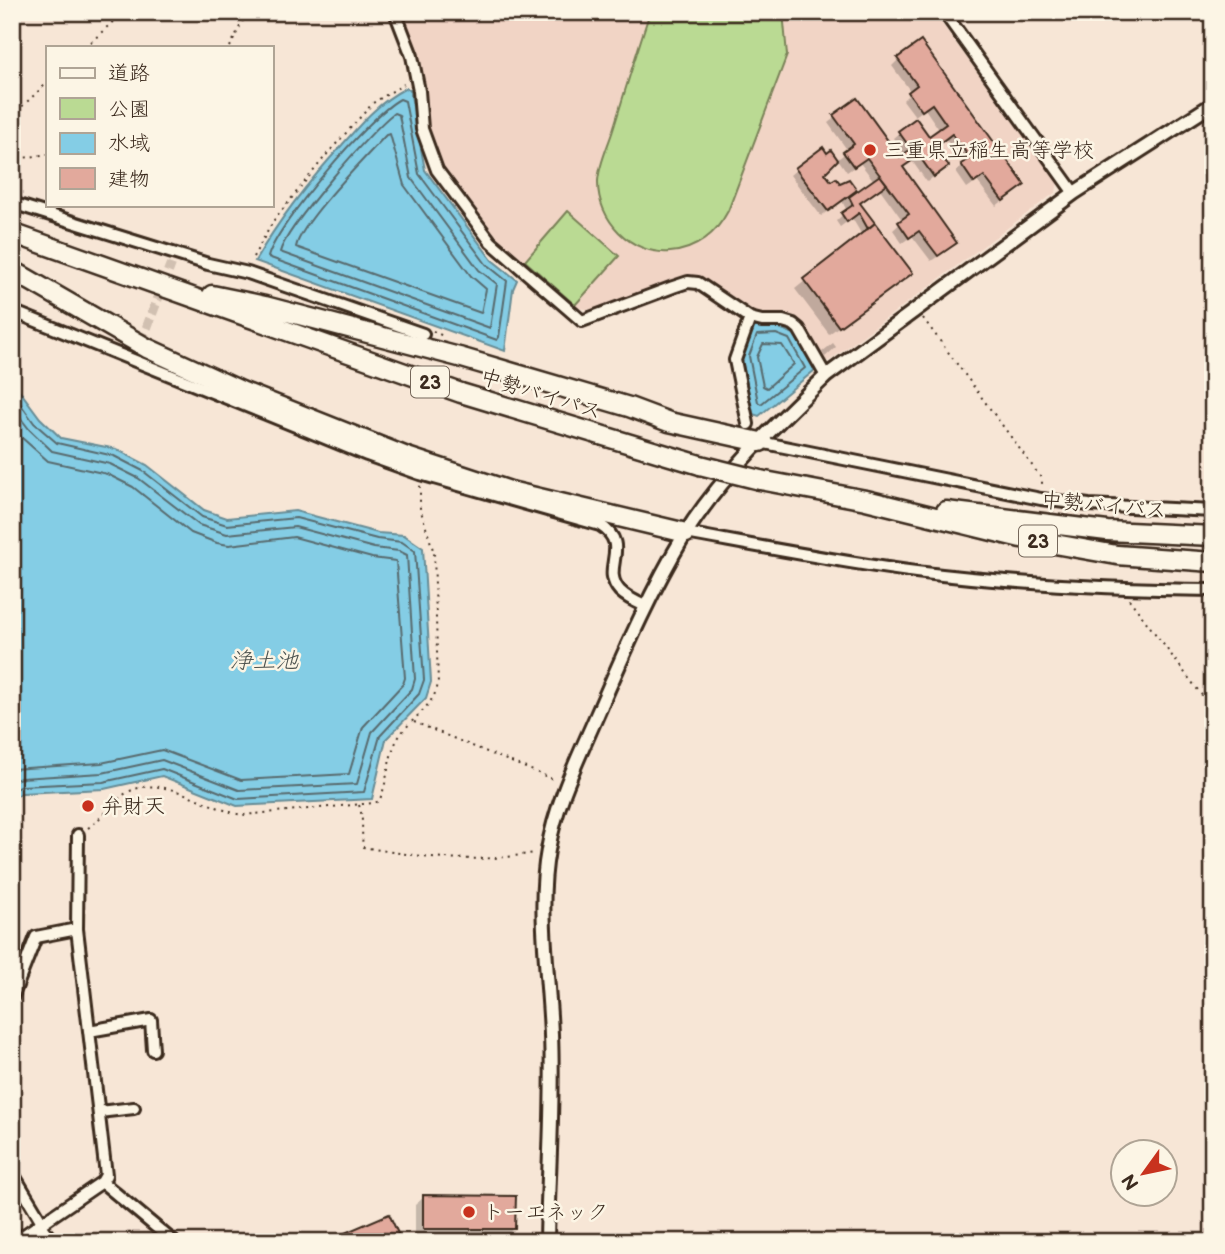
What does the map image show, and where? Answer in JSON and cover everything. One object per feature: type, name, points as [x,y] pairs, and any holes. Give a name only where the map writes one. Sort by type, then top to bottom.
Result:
[{"type":"highway","name":"中勢バイパス","points":[[12,233],[461,393],[700,465],[760,480],[866,500],[1021,538],[1117,555],[1213,562]]},
{"type":"highway","points":[[12,270],[147,348],[241,391],[368,442],[510,491],[686,533]]},
{"type":"highway","points":[[164,286],[265,306],[459,357],[629,407],[669,422],[760,442]]},
{"type":"highway","name":"中勢バイパス","points":[[866,500],[1107,531],[1213,536]]},
{"type":"street","points":[[394,12],[412,55],[417,76],[422,129],[437,170],[491,242],[582,321],[688,282],[698,283],[750,318],[793,324],[799,329],[826,376]]},
{"type":"street","points":[[944,12],[1073,193]]},
{"type":"street","points":[[547,1242],[552,1036],[545,906],[547,851],[567,785],[645,606],[686,533],[717,490],[826,376],[1073,193],[1213,104]]},
{"type":"street","points":[[12,204],[173,259],[248,273],[423,334]]},
{"type":"street","points":[[12,311],[420,474],[600,525],[612,533],[615,542],[617,551],[611,569],[617,587],[622,594],[645,606]]},
{"type":"street","points":[[748,424],[734,360],[750,318]]},
{"type":"street","points":[[760,442],[1041,499],[1100,506],[1213,511]]},
{"type":"street","points":[[686,533],[816,557],[918,572],[1120,588],[1213,590]]},
{"type":"street","points":[[14,1242],[102,1182],[106,1175],[78,929],[78,835]]},
{"type":"street","points":[[12,998],[36,937],[78,929]]},
{"type":"street","points":[[89,1031],[156,1020],[153,1050]]},
{"type":"street","points":[[99,1112],[134,1108]]},
{"type":"street","points":[[12,1172],[53,1242]]},
{"type":"street","points":[[102,1182],[174,1242]]},
{"type":"path","points":[[87,46],[123,12]]},
{"type":"path","points":[[230,46],[247,12]]},
{"type":"path","points":[[253,257],[274,220],[373,103],[417,76]]},
{"type":"path","points":[[12,116],[46,84]]},
{"type":"path","points":[[12,160],[46,154]]},
{"type":"path","points":[[916,309],[1042,479],[1041,499]]},
{"type":"path","points":[[78,835],[99,821],[110,804],[130,791],[158,785],[229,813],[243,815],[379,801],[397,739],[437,694],[439,684],[434,553],[420,508],[420,474]]},
{"type":"path","points":[[1120,588],[1213,710]]},
{"type":"path","points":[[413,722],[567,785]]},
{"type":"path","points":[[359,804],[363,816],[363,847],[406,855],[477,861],[547,851]]},
{"type":"shaded area","points":[[400,12],[933,12],[1058,182],[1056,192],[829,361],[824,360],[805,326],[795,318],[756,315],[708,281],[698,277],[677,279],[593,310],[577,308],[499,239],[440,163],[428,128],[427,95],[418,57]]},
{"type":"green space","points":[[650,12],[783,12],[787,55],[728,211],[718,227],[697,244],[670,252],[642,248],[630,241],[610,221],[599,195],[598,181],[602,162]]},
{"type":"green space","points":[[568,211],[619,256],[575,305],[525,261]]},
{"type":"water","points":[[406,88],[410,90],[425,170],[492,260],[517,280],[513,289],[505,351],[255,261],[307,186],[357,128],[371,113]]},
{"type":"water","points":[[753,327],[777,327],[794,334],[815,370],[759,416],[753,414],[741,355]]},
{"type":"water","name":"浄土池","points":[[12,375],[17,387],[40,418],[61,438],[116,449],[147,465],[204,510],[227,518],[295,511],[378,533],[404,535],[423,548],[431,682],[426,698],[386,739],[372,799],[237,806],[162,776],[104,789],[22,793],[12,799]]},
{"type":"building","name":"三重県立稲生高等学校","points":[[921,41],[1025,185],[1003,201],[984,176],[974,183],[961,164],[970,158],[952,134],[935,147],[949,166],[934,177],[919,156],[903,167],[957,243],[938,256],[919,231],[909,238],[898,222],[909,214],[867,158],[854,167],[843,152],[854,144],[833,115],[857,98],[900,157],[911,149],[898,131],[916,118],[929,136],[946,124],[932,104],[922,111],[908,92],[917,85],[897,58]]},
{"type":"building","points":[[823,147],[827,153],[831,150],[838,160],[825,173],[831,181],[836,178],[840,183],[849,179],[857,190],[828,211],[795,168]]},
{"type":"building","points":[[880,175],[887,184],[860,203],[875,223],[868,229],[859,213],[847,222],[841,213],[853,205],[849,197]]},
{"type":"building","points":[[875,223],[913,273],[839,327],[803,279]]},
{"type":"building","name":"トーエネック","points":[[423,1195],[516,1196],[515,1229],[423,1229]]},
{"type":"building","points":[[389,1214],[401,1240],[343,1242],[340,1235]]},
{"type":"tunnel","points":[[136,356],[171,264]]},
{"type":"place","name":"三重県立稲生高等学校","points":[[870,150]]},
{"type":"place","name":"弁財天","points":[[88,806]]},
{"type":"place","name":"トーエネック","points":[[469,1212]]}]
